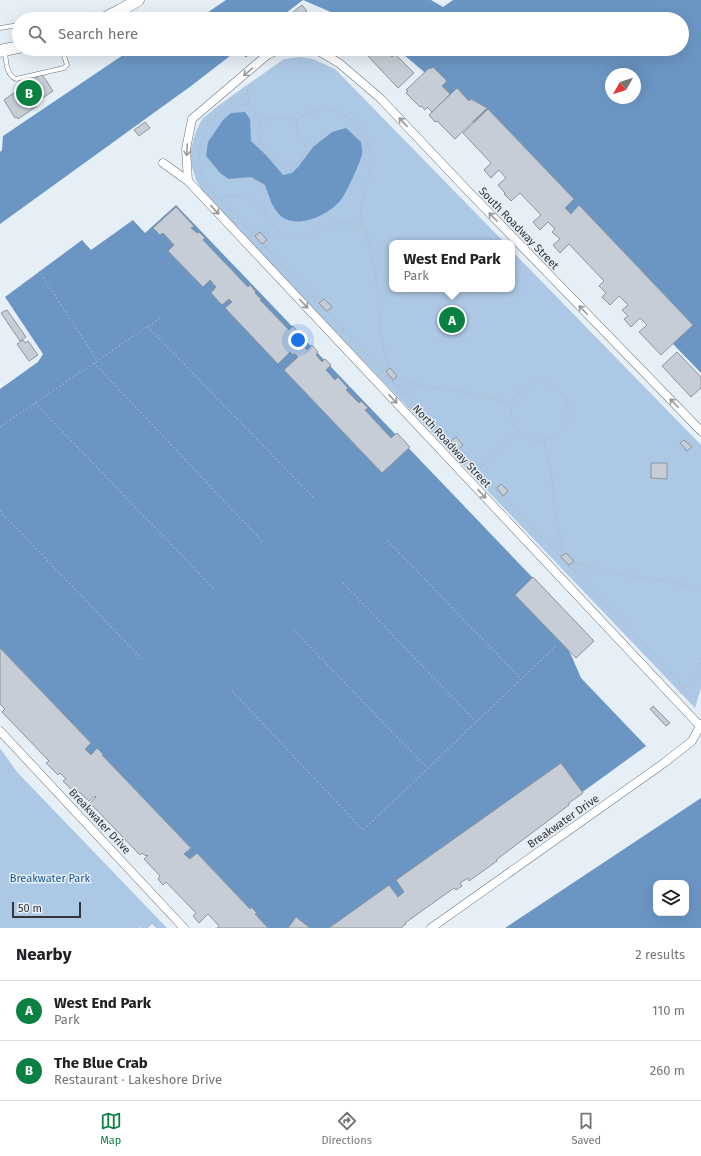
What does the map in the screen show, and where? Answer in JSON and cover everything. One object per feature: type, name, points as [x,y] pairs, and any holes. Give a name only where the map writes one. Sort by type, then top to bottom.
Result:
[{"type":"street","points":[[117,12],[138,0]]},
{"type":"street","points":[[188,181],[186,149],[192,119],[266,56]]},
{"type":"street","name":"South Roadway Street","points":[[327,56],[339,63],[380,98],[701,431]]},
{"type":"street","name":"North Roadway Street","points":[[163,163],[188,181],[701,726]]},
{"type":"street","name":"Breakwater Drive","points":[[431,928],[664,763],[692,741],[701,726]]},
{"type":"street","name":"Breakwater Drive","points":[[0,730],[184,928]]},
{"type":"lane","points":[[0,28],[12,26]]},
{"type":"lane","points":[[3,50],[10,74],[16,79],[64,68],[67,65],[64,56]]},
{"type":"path","points":[[239,80],[248,92],[248,106]]},
{"type":"path","points":[[226,90],[234,102],[248,106],[262,122]]},
{"type":"path","points":[[248,92],[214,118],[204,132],[200,147],[199,163],[202,174],[209,188],[685,688]]},
{"type":"path","points":[[297,120],[296,128],[304,140],[306,149],[304,156],[301,161],[296,164],[286,165],[277,162],[266,151],[259,134],[262,122],[273,118],[293,118],[297,120],[319,110],[337,111],[349,118],[363,130],[369,145],[371,160],[370,172],[361,205],[364,226],[377,284],[381,334],[388,367],[383,372]]},
{"type":"path","points":[[217,198],[235,195],[254,201],[265,211],[270,223],[275,229],[290,237],[309,235],[321,228],[338,223],[364,226]]},
{"type":"path","points":[[39,271],[97,360]]},
{"type":"path","points":[[0,426],[160,318]]},
{"type":"path","points":[[148,327],[313,497]]},
{"type":"path","points":[[94,363],[264,543]]},
{"type":"path","points":[[393,382],[397,379],[489,397],[511,405]]},
{"type":"path","points":[[536,382],[548,383],[560,391],[567,406],[567,420],[560,430],[553,436],[544,441],[538,442],[521,434],[518,430],[513,423],[511,416],[511,405],[520,392],[529,385],[536,382]]},
{"type":"path","points":[[35,403],[215,590]]},
{"type":"path","points":[[476,470],[518,430]]},
{"type":"path","points":[[544,441],[549,460],[563,552],[559,557]]},
{"type":"path","points":[[0,511],[142,659]]},
{"type":"path","points":[[388,541],[521,679]]},
{"type":"path","points":[[569,567],[574,564],[578,564],[616,574],[670,581],[701,590]]},
{"type":"path","points":[[343,583],[476,722]]},
{"type":"path","points":[[294,630],[427,768]]},
{"type":"path","points":[[232,691],[363,830],[557,645]]},
{"type":"path","points":[[674,699],[696,676],[701,663]]},
{"type":"green space","points":[[300,57],[313,59],[335,69],[502,240],[389,240],[389,292],[515,292],[515,254],[701,445],[701,688],[695,708],[205,195],[196,180],[190,152],[196,131],[202,119],[219,105],[284,59]]},
{"type":"green space","name":"Breakwater Park","points":[[0,748],[17,772],[167,928],[156,928],[152,924],[148,928],[0,928]]},
{"type":"shaded area","points":[[226,0],[303,0],[287,12],[208,12]]},
{"type":"shaded area","points":[[303,0],[431,0],[443,7],[453,0],[701,0],[701,373],[675,346],[458,106],[423,71],[405,56],[689,56],[689,12],[331,12]]},
{"type":"shaded area","points":[[122,56],[230,56],[191,86],[0,224],[0,152],[2,150],[3,136]]},
{"type":"shaded area","points":[[245,112],[250,119],[251,141],[266,155],[283,175],[292,173],[313,147],[332,132],[346,128],[361,142],[361,158],[349,186],[340,201],[328,211],[313,219],[297,222],[282,217],[279,214],[271,202],[265,185],[251,177],[229,179],[221,174],[206,156],[208,142],[223,120],[231,113]]},
{"type":"shaded area","points":[[176,205],[532,577],[581,678],[646,746],[395,928],[233,928],[0,685],[0,389],[38,362],[43,354],[5,297],[82,240],[91,250],[133,220],[145,233]]},
{"type":"shaded area","points":[[701,798],[701,928],[505,928]]},
{"type":"building","points":[[302,5],[307,11],[306,12],[293,12]]},
{"type":"building","points":[[368,56],[397,56],[414,73],[398,88]]},
{"type":"building","points":[[433,67],[446,80],[442,86],[450,94],[432,112],[427,107],[425,110],[421,106],[420,107],[406,93],[408,91],[406,90],[429,68],[430,69]]},
{"type":"building","points":[[42,74],[53,91],[35,103],[37,106],[18,119],[17,117],[15,118],[4,100],[15,92],[16,94],[23,89],[21,88]]},
{"type":"building","points":[[457,88],[469,101],[471,99],[487,108],[455,139],[429,115]]},
{"type":"building","points":[[488,109],[574,199],[565,208],[571,214],[579,205],[693,325],[661,355],[639,332],[647,325],[640,318],[631,327],[624,319],[628,316],[622,310],[628,305],[619,296],[610,305],[602,297],[606,293],[599,286],[604,281],[569,244],[560,253],[553,245],[560,239],[552,232],[555,229],[548,222],[540,230],[533,222],[541,215],[520,193],[511,201],[504,194],[505,193],[498,185],[506,178],[499,170],[491,178],[484,170],[491,163],[463,133]]},
{"type":"building","points":[[145,122],[150,128],[139,136],[134,130]]},
{"type":"building","points":[[176,207],[194,226],[191,228],[197,233],[199,232],[205,238],[203,240],[248,287],[250,285],[261,299],[260,300],[289,330],[293,326],[299,333],[295,337],[307,350],[312,345],[318,352],[316,355],[322,362],[325,359],[331,365],[326,370],[335,380],[338,377],[348,388],[346,390],[359,403],[361,401],[368,408],[365,410],[391,438],[397,433],[410,447],[382,473],[284,370],[298,357],[290,352],[278,364],[225,308],[232,302],[229,299],[222,305],[211,293],[216,287],[210,280],[203,287],[168,251],[174,245],[163,233],[160,235],[153,228]]},
{"type":"building","points":[[260,232],[267,240],[262,244],[255,236]]},
{"type":"building","points":[[324,299],[332,307],[327,311],[319,303]]},
{"type":"building","points":[[7,310],[26,337],[20,341],[1,313]]},
{"type":"building","points":[[23,340],[25,343],[28,341],[38,355],[29,361],[17,344]]},
{"type":"building","points":[[677,352],[701,377],[701,388],[691,397],[662,366]]},
{"type":"building","points":[[390,368],[397,376],[393,380],[386,371]]},
{"type":"building","points":[[456,437],[463,445],[459,449],[451,441]]},
{"type":"building","points":[[684,440],[692,447],[687,451],[680,443]]},
{"type":"building","points":[[651,463],[667,463],[667,479],[651,478]]},
{"type":"building","points":[[501,484],[508,491],[503,496],[497,488]]},
{"type":"building","points":[[566,553],[574,561],[569,565],[561,557]]},
{"type":"building","points":[[533,577],[594,641],[576,658],[515,595]]},
{"type":"building","points":[[0,648],[91,743],[85,749],[91,755],[97,748],[191,848],[184,854],[190,859],[197,853],[250,909],[251,907],[257,913],[255,914],[268,928],[217,928],[219,926],[208,914],[199,923],[193,916],[196,913],[166,882],[163,885],[158,879],[160,876],[144,859],[148,856],[142,853],[140,855],[90,803],[96,797],[95,796],[89,801],[78,791],[75,793],[63,781],[66,779],[60,773],[58,775],[46,763],[49,761],[2,712],[5,709],[0,704]]},
{"type":"building","points":[[653,706],[670,723],[666,726],[650,709]]},
{"type":"building","points":[[561,763],[583,793],[496,860],[497,861],[469,881],[468,878],[460,883],[462,886],[456,890],[454,888],[405,923],[406,924],[401,928],[329,928],[389,885],[398,897],[404,892],[396,880]]},
{"type":"building","points":[[296,917],[310,928],[288,928]]},
{"type":"place","name":"The Blue Crab","points":[[29,93]]},
{"type":"place","name":"West End Park","points":[[452,320]]}]
